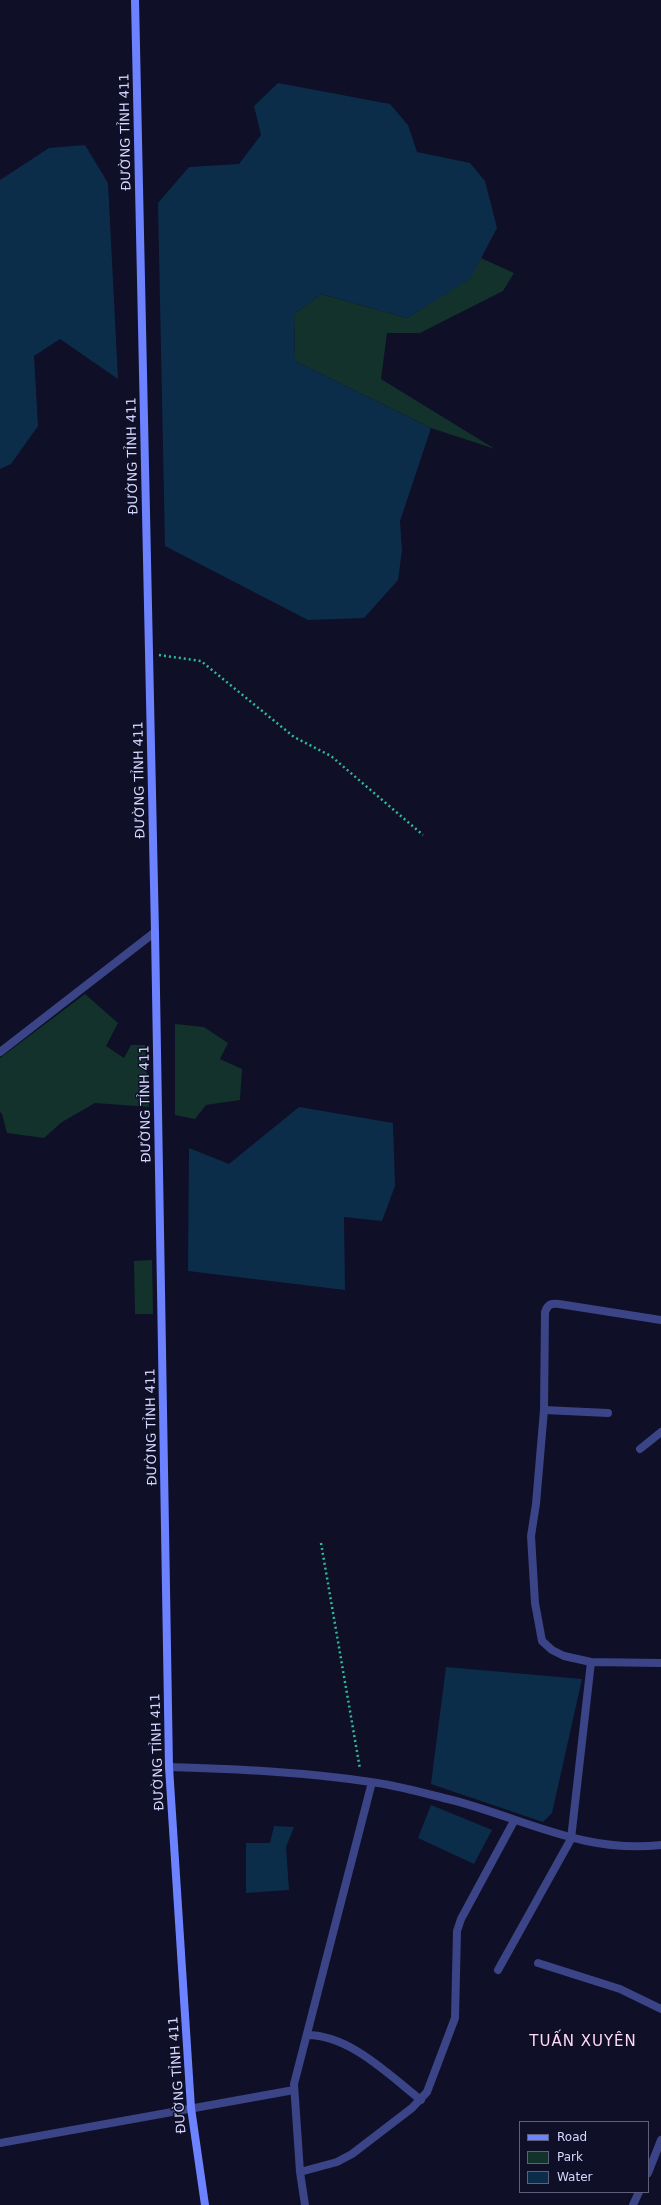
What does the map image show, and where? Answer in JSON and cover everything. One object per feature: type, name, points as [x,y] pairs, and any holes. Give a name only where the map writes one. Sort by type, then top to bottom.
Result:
[{"type":"main road","name":"ĐƯỜNG TỈNH 411","points":[[135,0],[155,932],[169,1767],[191,2108],[205,2205]]},
{"type":"street","points":[[0,1052],[155,932]]},
{"type":"street","points":[[661,1320],[559,1304],[551,1304],[547,1306],[545,1312],[544,1410],[536,1504],[531,1536],[535,1603],[542,1641],[552,1650],[564,1656],[591,1662],[661,1663]]},
{"type":"street","points":[[544,1410],[608,1413]]},
{"type":"street","points":[[640,1449],[661,1432]]},
{"type":"street","points":[[498,1970],[571,1839],[591,1662]]},
{"type":"street","points":[[169,1767],[247,1769],[372,1782],[449,1799],[571,1839],[639,1848],[661,1845]]},
{"type":"street","points":[[304,2205],[294,2090],[372,1782]]},
{"type":"street","points":[[300,2172],[337,2162],[352,2154],[421,2100],[427,2092],[455,2018],[457,1931],[461,1919],[514,1821]]},
{"type":"street","points":[[538,1963],[625,1990],[661,2009]]},
{"type":"street","points":[[307,2035],[314,2035],[352,2048],[421,2100]]},
{"type":"street","points":[[0,2143],[294,2090]]},
{"type":"street","points":[[649,2168],[661,2140]]},
{"type":"street","points":[[633,2205],[639,2193]]},
{"type":"path","points":[[149,654],[201,661],[294,737],[331,756],[423,835]]},
{"type":"path","points":[[321,1543],[362,1781]]},
{"type":"green space","points":[[481,258],[514,273],[503,291],[420,333],[387,333],[381,379],[495,449],[431,428],[295,361],[294,314],[321,294],[407,318],[469,279]]},
{"type":"green space","points":[[85,994],[118,1023],[106,1046],[124,1058],[131,1045],[145,1045],[149,1107],[95,1103],[62,1122],[44,1138],[7,1133],[2,1114],[0,1112],[0,1058]]},
{"type":"green space","points":[[175,1024],[204,1027],[228,1043],[220,1059],[242,1069],[240,1100],[206,1105],[195,1119],[175,1115]]},
{"type":"green space","points":[[152,1260],[153,1314],[135,1314],[134,1261]]},
{"type":"water","points":[[278,83],[390,104],[408,125],[417,152],[470,163],[485,181],[497,228],[470,279],[407,318],[321,294],[294,314],[295,361],[431,428],[400,521],[402,550],[398,580],[364,618],[308,620],[165,546],[158,203],[189,167],[239,164],[261,135],[254,106]]},
{"type":"water","points":[[85,145],[108,183],[118,379],[60,339],[34,356],[38,426],[11,464],[0,469],[0,180],[49,148]]},
{"type":"water","points":[[299,1107],[393,1123],[395,1186],[382,1221],[344,1217],[345,1290],[188,1271],[189,1148],[229,1164]]},
{"type":"water","points":[[446,1667],[582,1679],[552,1813],[543,1822],[431,1784]]},
{"type":"water","points":[[431,1805],[492,1830],[474,1864],[418,1838]]},
{"type":"water","points":[[274,1826],[294,1827],[286,1847],[289,1890],[246,1893],[246,1843],[270,1843]]},
{"type":"district","name":"TUẤN XUYÊN","points":[[583,2042]]}]
